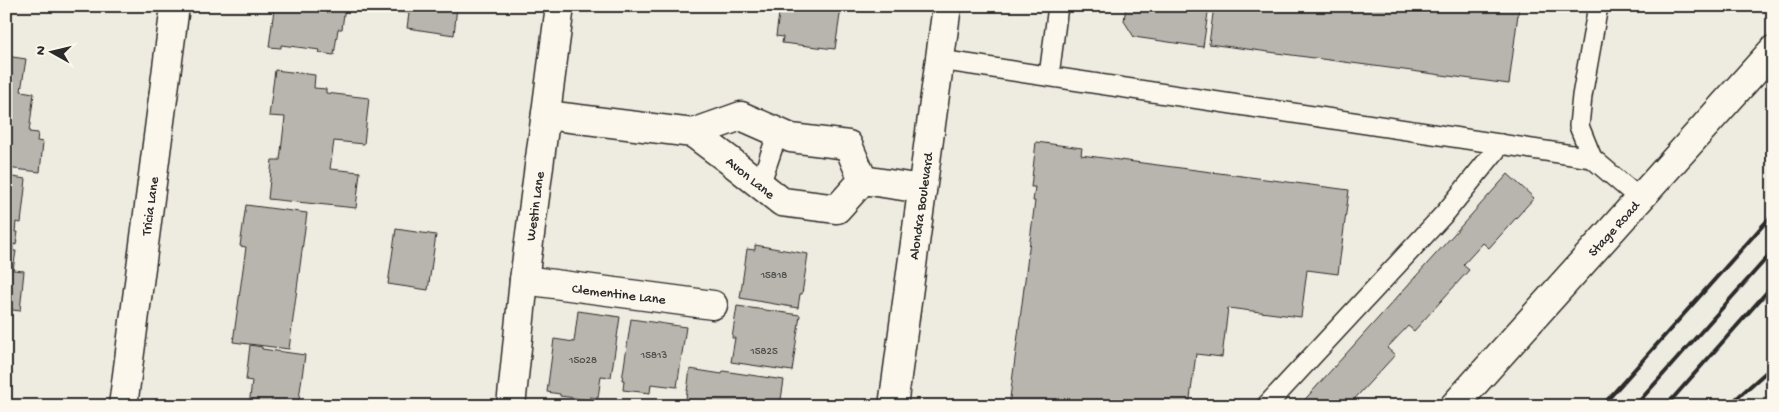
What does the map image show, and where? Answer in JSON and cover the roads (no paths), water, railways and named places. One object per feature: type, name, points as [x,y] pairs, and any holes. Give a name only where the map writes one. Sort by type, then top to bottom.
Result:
[{"type":"street","name":"Tricia Lane","points":[[123,406],[176,6]]},
{"type":"street","name":"Westin Lane","points":[[511,406],[524,280],[560,6]]},
{"type":"street","name":"Alondra Boulevard","points":[[893,406],[947,6]]},
{"type":"street","name":"Stage Road","points":[[1454,406],[1773,50]]},
{"type":"street","points":[[546,115],[693,133],[741,116],[791,138],[848,145],[863,180],[922,189]]},
{"type":"street","name":"Avon Lane","points":[[693,133],[782,202],[837,209],[863,180]]},
{"type":"street","name":"Clementine Lane","points":[[524,280],[713,305]]},
{"type":"lane","points":[[1048,76],[1058,6]]},
{"type":"lane","points":[[1598,6],[1582,96],[1579,126],[1592,158],[1640,199]]},
{"type":"lane","points":[[940,60],[1592,158]]},
{"type":"lane","points":[[760,185],[778,132]]},
{"type":"lane","points":[[1266,406],[1446,212],[1501,144]]},
{"type":"railway","points":[[1602,406],[1773,214]]},
{"type":"railway","points":[[1635,406],[1773,251]]},
{"type":"railway","points":[[1666,406],[1773,285]]},
{"type":"railway","points":[[1728,406],[1773,366]]}]
